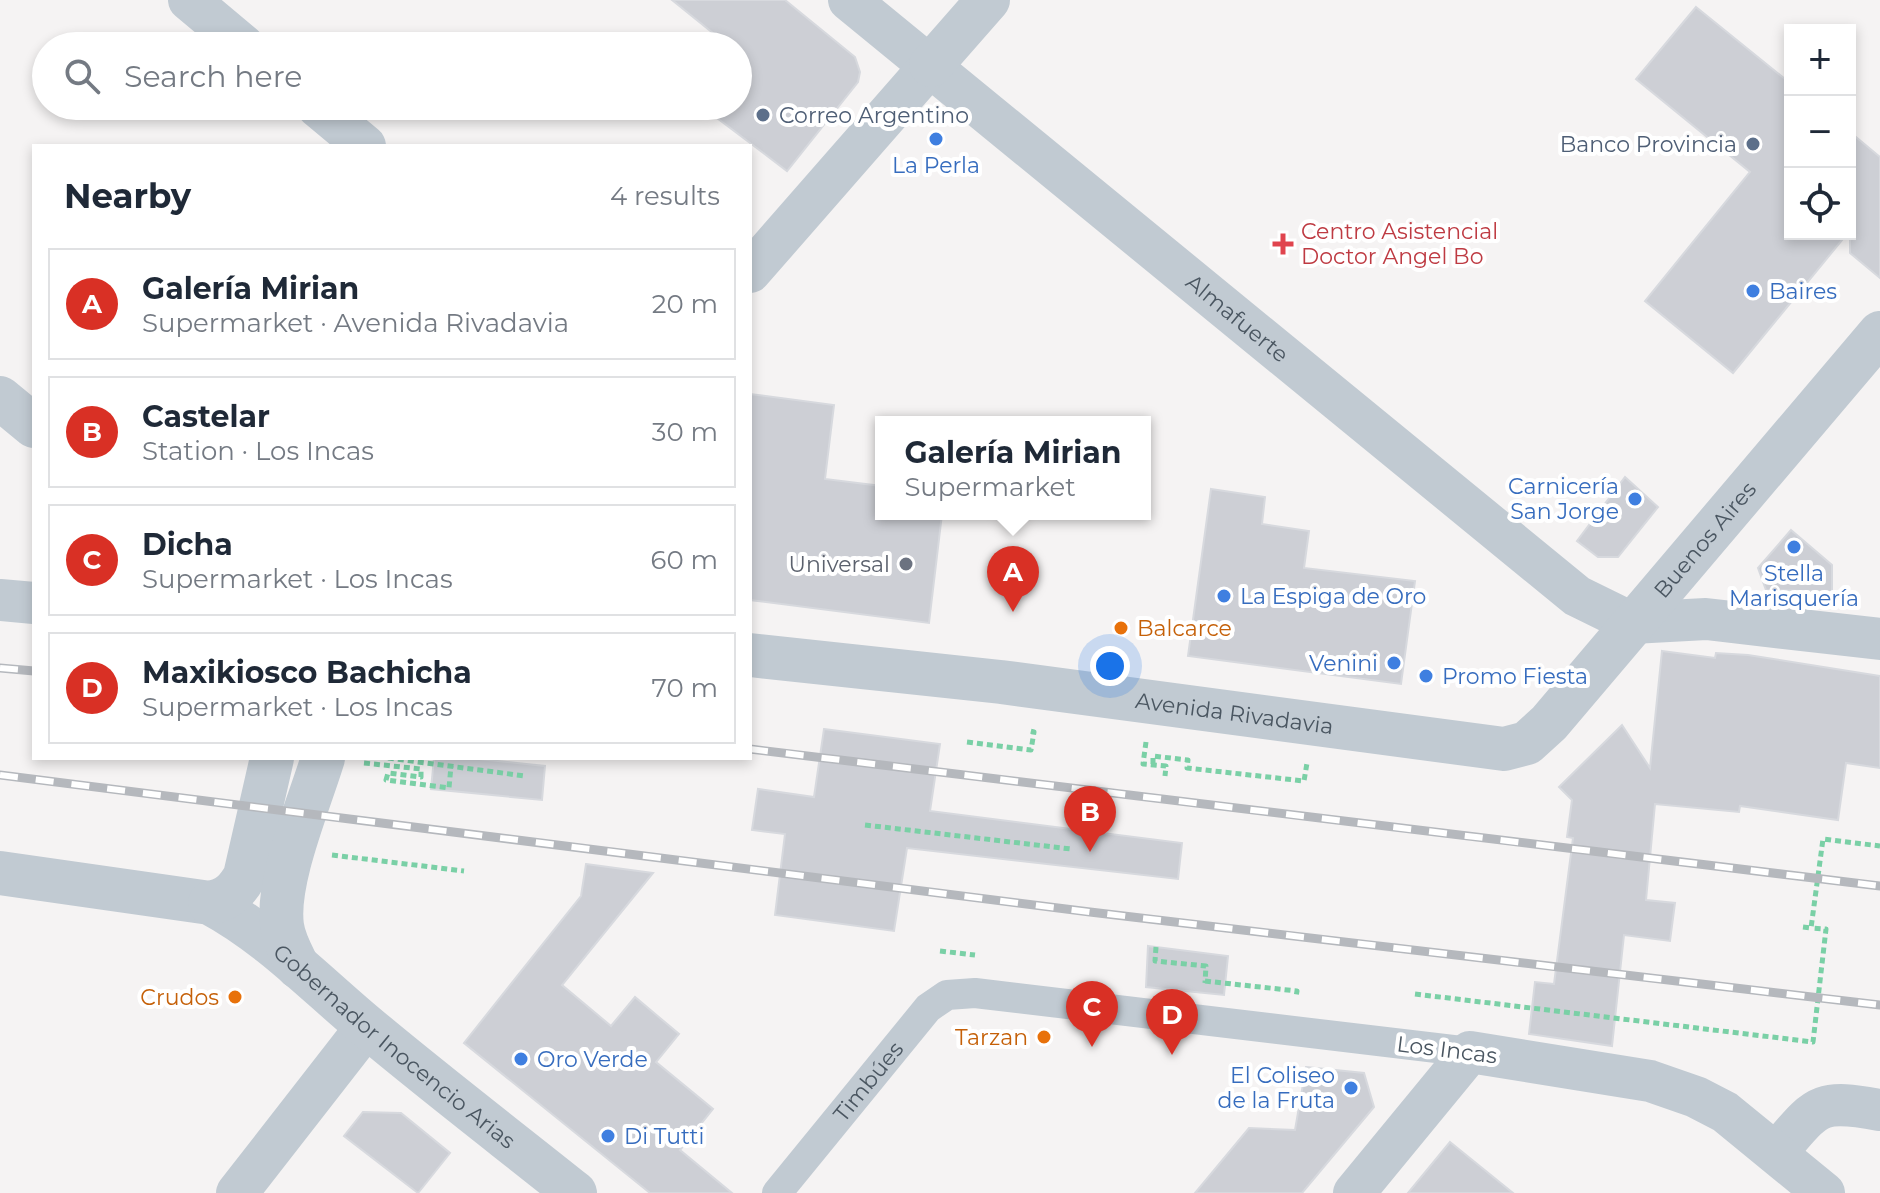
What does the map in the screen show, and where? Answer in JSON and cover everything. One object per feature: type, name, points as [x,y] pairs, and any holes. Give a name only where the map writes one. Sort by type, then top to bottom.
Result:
[{"type":"street","points":[[189,0],[227,32]]},
{"type":"street","name":"Almafuerte","points":[[849,0],[1577,596],[1632,623]]},
{"type":"street","points":[[752,270],[988,0]]},
{"type":"street","points":[[334,120],[363,144]]},
{"type":"street","name":"Buenos Aires","points":[[1527,743],[1549,723],[1880,333]]},
{"type":"street","points":[[0,398],[32,424]]},
{"type":"street","points":[[0,600],[32,603]]},
{"type":"street","points":[[1632,623],[1706,619],[1880,639]]},
{"type":"street","name":"Avenida Rivadavia","points":[[752,655],[1001,682],[1504,749],[1527,743]]},
{"type":"street","points":[[0,873],[210,903],[224,900],[237,890],[245,876],[272,760]]},
{"type":"street","points":[[298,967],[286,945],[282,923],[284,882],[343,760]]},
{"type":"street","name":"Gobernador Inocencio Arias","points":[[210,903],[257,932],[367,1026],[575,1193]]},
{"type":"street","name":"Los Incas","points":[[975,993],[1470,1052],[1650,1081],[1696,1097],[1725,1112],[1824,1193]]},
{"type":"street","name":"Timbúes","points":[[777,1193],[928,1008],[947,995],[975,993]]},
{"type":"street","points":[[237,1193],[367,1026]]},
{"type":"street","points":[[1354,1193],[1470,1052]]},
{"type":"street","points":[[1776,1153],[1805,1119],[1821,1106],[1848,1104],[1880,1110]]},
{"type":"path","points":[[967,742],[1023,748]]},
{"type":"path","points":[[1145,753],[1143,764],[1166,766],[1165,776]]},
{"type":"path","points":[[1153,764],[1153,756],[1188,760],[1187,768],[1304,781]]},
{"type":"path","points":[[343,760],[421,769],[421,777],[388,773],[386,780],[449,788],[451,766]]},
{"type":"path","points":[[404,760],[525,776]]},
{"type":"path","points":[[865,825],[1071,849]]},
{"type":"path","points":[[1415,994],[1813,1042],[1826,929],[1807,927],[1823,839],[1880,846]]},
{"type":"path","points":[[331,855],[464,871]]},
{"type":"path","points":[[1156,947],[1155,961],[1206,966],[1204,991]]},
{"type":"path","points":[[1205,981],[1297,991]]},
{"type":"building","points":[[672,0],[785,0],[855,57],[860,72],[858,82],[787,171],[720,120],[752,120],[752,32],[712,32]]},
{"type":"building","points":[[1696,7],[1784,78],[1784,240],[1842,240],[1733,373],[1645,301],[1750,172],[1636,79]]},
{"type":"building","points":[[1856,137],[1880,157],[1880,278],[1850,253],[1850,240],[1856,240]]},
{"type":"building","points":[[752,394],[834,405],[825,479],[875,485],[875,520],[941,520],[929,623],[752,600]]},
{"type":"building","points":[[1625,477],[1658,507],[1618,557],[1598,557],[1577,541]]},
{"type":"building","points":[[1211,489],[1265,497],[1262,524],[1309,531],[1304,568],[1415,581],[1401,684],[1188,656]]},
{"type":"building","name":"Stella Marisquería","points":[[1791,530],[1832,565],[1832,592],[1766,590],[1758,568]]},
{"type":"building","points":[[1662,651],[1715,658],[1716,653],[1748,655],[1880,676],[1880,768],[1846,763],[1838,820],[1740,806],[1739,812],[1655,804],[1646,900],[1675,903],[1670,941],[1624,935],[1612,1046],[1529,1034],[1535,982],[1554,984],[1573,838],[1567,837],[1572,800],[1559,787],[1622,725],[1650,768]]},
{"type":"building","points":[[824,729],[940,744],[930,811],[1182,843],[1178,879],[907,848],[894,931],[775,915],[785,834],[752,830],[758,789],[814,797]]},
{"type":"building","points":[[434,760],[488,760],[545,766],[542,800],[431,789]]},
{"type":"building","points":[[586,864],[653,873],[562,985],[611,1026],[635,997],[679,1034],[656,1062],[713,1109],[680,1150],[732,1193],[650,1193],[464,1043],[581,896]]},
{"type":"building","points":[[1148,946],[1228,956],[1224,995],[1146,987]]},
{"type":"building","points":[[1306,1067],[1364,1073],[1374,1107],[1302,1193],[1195,1193],[1249,1128],[1295,1130]]},
{"type":"building","points":[[363,1112],[401,1113],[450,1153],[418,1193],[344,1136]]},
{"type":"building","points":[[1450,1142],[1513,1193],[1408,1193]]},
{"type":"railway","points":[[0,668],[32,671]]},
{"type":"railway","points":[[752,749],[1880,886]]},
{"type":"railway","points":[[0,775],[1090,912],[1880,1005]]},
{"type":"place","name":"Correo Argentino","points":[[763,115]]},
{"type":"place","name":"La Perla","points":[[936,139]]},
{"type":"place","name":"Banco Provincia","points":[[1753,144]]},
{"type":"place","name":"Centro Asistencial Doctor Angel Bo","points":[[1283,244]]},
{"type":"place","name":"Baires","points":[[1753,291]]},
{"type":"place","name":"Carnicería San Jorge","points":[[1635,499]]},
{"type":"place","name":"Stella Marisquería","points":[[1794,547]]},
{"type":"place","name":"Universal","points":[[906,564]]},
{"type":"place","name":"La Espiga de Oro","points":[[1224,596]]},
{"type":"place","name":"Galería Mirian","points":[[1013,612]]},
{"type":"place","name":"Balcarce","points":[[1121,628]]},
{"type":"place","name":"Venini","points":[[1394,663]]},
{"type":"place","name":"Promo Fiesta","points":[[1426,676]]},
{"type":"place","name":"Castelar","points":[[1090,852]]},
{"type":"place","name":"Crudos","points":[[235,997]]},
{"type":"place","name":"Tarzan","points":[[1044,1037]]},
{"type":"place","name":"Dicha","points":[[1092,1047]]},
{"type":"place","name":"Maxikiosco Bachicha","points":[[1172,1055]]},
{"type":"place","name":"Oro Verde","points":[[521,1059]]},
{"type":"place","name":"El Coliseo de la Fruta","points":[[1351,1088]]},
{"type":"place","name":"Di Tutti","points":[[608,1136]]}]
